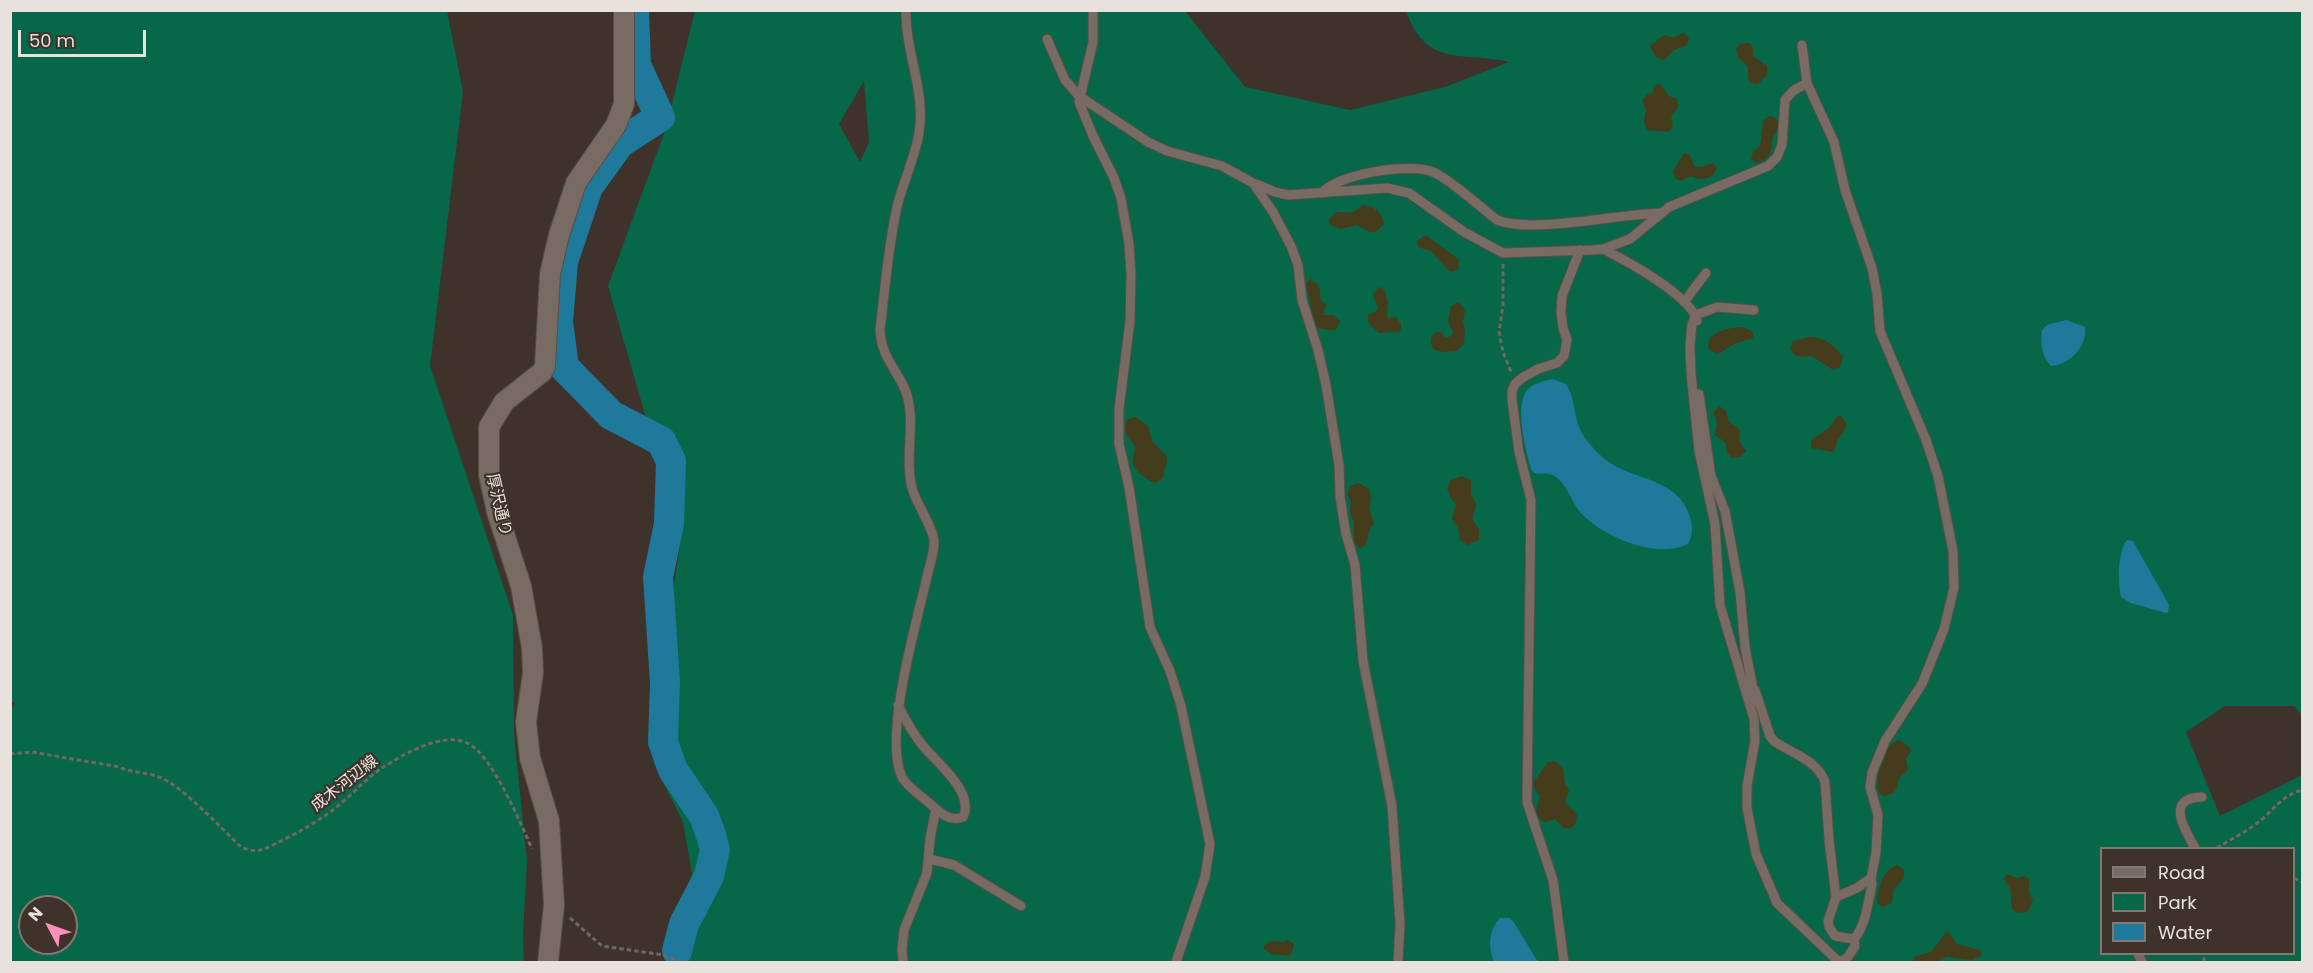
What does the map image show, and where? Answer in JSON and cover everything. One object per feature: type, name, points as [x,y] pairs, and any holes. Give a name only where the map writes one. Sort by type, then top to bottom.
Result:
[{"type":"street","name":"厚沢通り","points":[[548,963],[554,904],[549,821],[530,758],[526,722],[533,673],[532,648],[521,586],[497,512],[489,475],[489,427],[504,402],[542,372],[545,366],[550,274],[559,235],[576,183],[616,125],[624,104],[624,10]]},
{"type":"lane","points":[[898,705],[921,745],[963,793],[967,807],[963,817],[950,818],[936,809],[904,780],[900,772],[897,746],[898,705],[935,540],[912,490],[908,456],[910,416],[906,393],[881,344],[880,330],[894,225],[919,132],[919,88],[907,39],[906,10]]},
{"type":"lane","points":[[1093,10],[1093,42],[1079,96],[1082,111],[1114,178],[1125,216],[1131,275],[1130,309],[1119,409],[1119,444],[1129,487],[1150,627],[1170,671],[1181,706],[1210,844],[1205,877],[1176,963]]},
{"type":"lane","points":[[1047,39],[1065,80],[1079,96],[1148,142],[1167,151],[1222,166],[1253,183],[1288,195],[1398,189],[1409,193],[1464,232],[1503,253],[1603,249],[1630,239],[1660,213],[1768,166],[1777,157],[1782,145],[1785,100],[1793,91],[1807,83]]},
{"type":"lane","points":[[1752,683],[1755,741],[1747,786],[1747,808],[1756,854],[1777,903],[1840,963],[1848,957],[1855,946],[1854,939],[1862,927],[1872,884],[1878,815],[1870,781],[1885,741],[1922,684],[1944,629],[1954,588],[1953,551],[1938,476],[1926,440],[1880,331],[1877,294],[1868,255],[1848,200],[1834,141],[1807,83],[1802,45]]},
{"type":"lane","points":[[1322,194],[1326,188],[1354,176],[1386,170],[1411,169],[1436,173],[1497,220],[1503,222],[1537,224],[1660,213]]},
{"type":"lane","points":[[1253,183],[1273,212],[1294,256],[1305,311],[1318,350],[1326,385],[1339,465],[1343,516],[1355,566],[1363,661],[1392,806],[1400,924],[1398,963]]},
{"type":"lane","points":[[1603,249],[1642,270],[1684,302],[1695,315],[1698,326],[1695,346],[1699,393],[1707,454],[1711,476],[1725,511],[1740,592],[1745,647],[1752,683],[1770,736],[1775,742],[1814,765],[1822,774],[1825,782],[1836,897],[1828,921],[1829,927],[1835,936],[1854,939]]},
{"type":"lane","points":[[1564,963],[1553,880],[1527,802],[1531,500],[1519,452],[1512,400],[1515,384],[1538,369],[1557,363],[1564,356],[1567,340],[1562,320],[1563,296],[1580,250]]},
{"type":"lane","points":[[1684,302],[1706,273]]},
{"type":"lane","points":[[1695,315],[1718,307],[1754,310]]},
{"type":"lane","points":[[1695,315],[1689,346],[1692,384],[1699,451],[1715,524],[1720,605],[1754,719]]},
{"type":"lane","points":[[2194,847],[2179,814],[2182,806],[2190,799],[2202,797]]},
{"type":"lane","points":[[903,963],[904,930],[927,873],[930,838],[936,809]]},
{"type":"lane","points":[[929,859],[954,865],[1021,906]]},
{"type":"lane","points":[[1836,897],[1857,888],[1871,878]]},
{"type":"path","points":[[1503,253],[1500,342],[1515,384]]},
{"type":"path","name":"成木河辺線","points":[[10,754],[32,752],[119,767],[127,771],[160,777],[175,786],[241,847],[252,852],[307,828],[335,809],[381,769],[438,740],[454,738],[471,745],[482,756],[509,799],[533,851]]},
{"type":"path","points":[[2220,847],[2253,826],[2286,795],[2302,790]]},
{"type":"path","points":[[554,904],[602,946],[664,955],[679,963]]},
{"type":"green space","points":[[11,10],[447,11],[463,92],[430,366],[513,615],[514,735],[527,861],[523,932],[524,962],[11,962],[10,713],[15,703],[10,700]]},
{"type":"green space","points":[[695,11],[1185,11],[1245,87],[1350,110],[1445,87],[1509,62],[1448,54],[1436,50],[1424,42],[1406,11],[2302,11],[2302,715],[2294,706],[2225,706],[2186,732],[2220,816],[2302,775],[2302,962],[665,962],[667,943],[692,874],[683,822],[654,764],[659,679],[681,540],[608,286],[666,128]],"holes":[[[864,81],[869,142],[860,162],[839,124]]]},
{"type":"sand","points":[[1683,33],[1689,37],[1687,45],[1674,50],[1664,60],[1657,58],[1650,48],[1664,35],[1673,38]]},
{"type":"sand","points":[[1741,43],[1749,43],[1753,48],[1753,56],[1767,66],[1767,75],[1758,84],[1750,83],[1748,67],[1738,57],[1736,49]]},
{"type":"sand","points":[[1660,84],[1669,96],[1677,99],[1678,102],[1677,109],[1671,117],[1673,126],[1669,132],[1647,130],[1644,123],[1646,109],[1642,100],[1647,94],[1651,94],[1656,85]]},
{"type":"sand","points":[[1770,116],[1776,118],[1778,128],[1769,156],[1757,163],[1751,159],[1753,152],[1760,146],[1763,120]]},
{"type":"sand","points":[[1684,153],[1690,155],[1694,166],[1701,167],[1713,163],[1717,168],[1713,175],[1699,179],[1691,176],[1681,181],[1676,179],[1673,171]]},
{"type":"sand","points":[[1363,205],[1374,209],[1382,217],[1384,224],[1376,232],[1370,232],[1357,225],[1341,229],[1330,225],[1329,220],[1335,213],[1354,211]]},
{"type":"sand","points":[[1424,236],[1457,258],[1458,270],[1450,272],[1431,251],[1418,247],[1417,241]]},
{"type":"sand","points":[[1310,279],[1318,285],[1320,299],[1326,305],[1323,315],[1334,315],[1340,321],[1335,331],[1318,328],[1315,325],[1306,284]]},
{"type":"sand","points":[[1378,287],[1384,289],[1388,304],[1387,318],[1396,317],[1401,324],[1399,332],[1379,333],[1368,322],[1368,315],[1378,308],[1373,295]]},
{"type":"sand","points":[[1458,302],[1465,310],[1464,344],[1457,351],[1434,350],[1431,342],[1434,333],[1441,332],[1446,338],[1453,332],[1448,322],[1451,306]]},
{"type":"sand","points":[[1743,327],[1753,332],[1753,338],[1734,344],[1718,354],[1709,350],[1708,344],[1714,335],[1725,330]]},
{"type":"sand","points":[[1810,337],[1824,340],[1836,349],[1843,357],[1840,367],[1833,370],[1812,356],[1794,355],[1790,348],[1793,341]]},
{"type":"sand","points":[[1719,406],[1726,411],[1729,422],[1740,430],[1739,441],[1746,451],[1741,457],[1732,458],[1727,452],[1725,442],[1715,435],[1717,422],[1713,413]]},
{"type":"sand","points":[[1837,416],[1841,416],[1847,424],[1838,439],[1834,452],[1811,448],[1811,440],[1829,428]]},
{"type":"sand","points":[[1135,417],[1148,426],[1152,441],[1166,455],[1163,477],[1157,483],[1143,476],[1136,470],[1133,463],[1135,447],[1125,428],[1127,420]]},
{"type":"sand","points":[[1462,476],[1471,481],[1471,495],[1476,506],[1473,521],[1479,529],[1479,540],[1467,545],[1460,540],[1458,528],[1452,520],[1456,504],[1447,488],[1451,480]]},
{"type":"sand","points":[[1358,483],[1369,489],[1371,498],[1369,508],[1374,524],[1369,531],[1366,545],[1359,548],[1354,542],[1354,522],[1350,513],[1351,502],[1347,495],[1350,486]]},
{"type":"sand","points":[[1896,741],[1901,741],[1911,751],[1906,759],[1908,770],[1900,777],[1895,792],[1884,796],[1880,794],[1878,788],[1879,771],[1888,748]]},
{"type":"sand","points":[[1555,761],[1563,768],[1565,784],[1569,790],[1565,803],[1577,814],[1576,823],[1570,829],[1563,828],[1555,819],[1541,821],[1536,811],[1540,796],[1532,784],[1548,762]]},
{"type":"sand","points":[[1897,865],[1904,870],[1904,878],[1894,889],[1892,903],[1882,907],[1877,903],[1878,892],[1884,876]]},
{"type":"sand","points":[[2007,874],[2017,878],[2025,876],[2029,879],[2029,891],[2033,901],[2028,911],[2021,913],[2013,910],[2010,889],[2004,880]]},
{"type":"sand","points":[[1946,932],[1957,944],[1980,950],[1981,956],[1972,960],[1947,957],[1937,962],[1912,962],[1916,956],[1931,952]]},
{"type":"sand","points":[[1288,940],[1294,944],[1289,956],[1271,954],[1264,949],[1270,941]]},
{"type":"water","points":[[2066,320],[2085,327],[2084,341],[2071,358],[2051,366],[2042,349],[2042,330],[2047,325]]},
{"type":"water","points":[[1553,379],[1566,384],[1583,435],[1598,453],[1617,467],[1660,484],[1678,496],[1685,505],[1691,521],[1692,534],[1688,544],[1661,549],[1645,547],[1615,537],[1579,511],[1560,480],[1553,475],[1534,473],[1526,451],[1522,429],[1523,397],[1533,386]]},
{"type":"water","points":[[2127,540],[2133,541],[2169,605],[2168,612],[2131,603],[2121,597],[2120,560]]},
{"type":"water","points":[[1500,918],[1509,918],[1513,921],[1538,962],[1494,962],[1490,939]]},
{"type":"waterway","points":[[634,10],[636,65],[660,117],[620,143],[588,187],[563,262],[558,322],[564,367],[611,415],[661,441],[671,461],[669,524],[658,577],[665,683],[663,742],[673,770],[704,816],[715,850],[709,876],[684,924],[677,951]]}]
